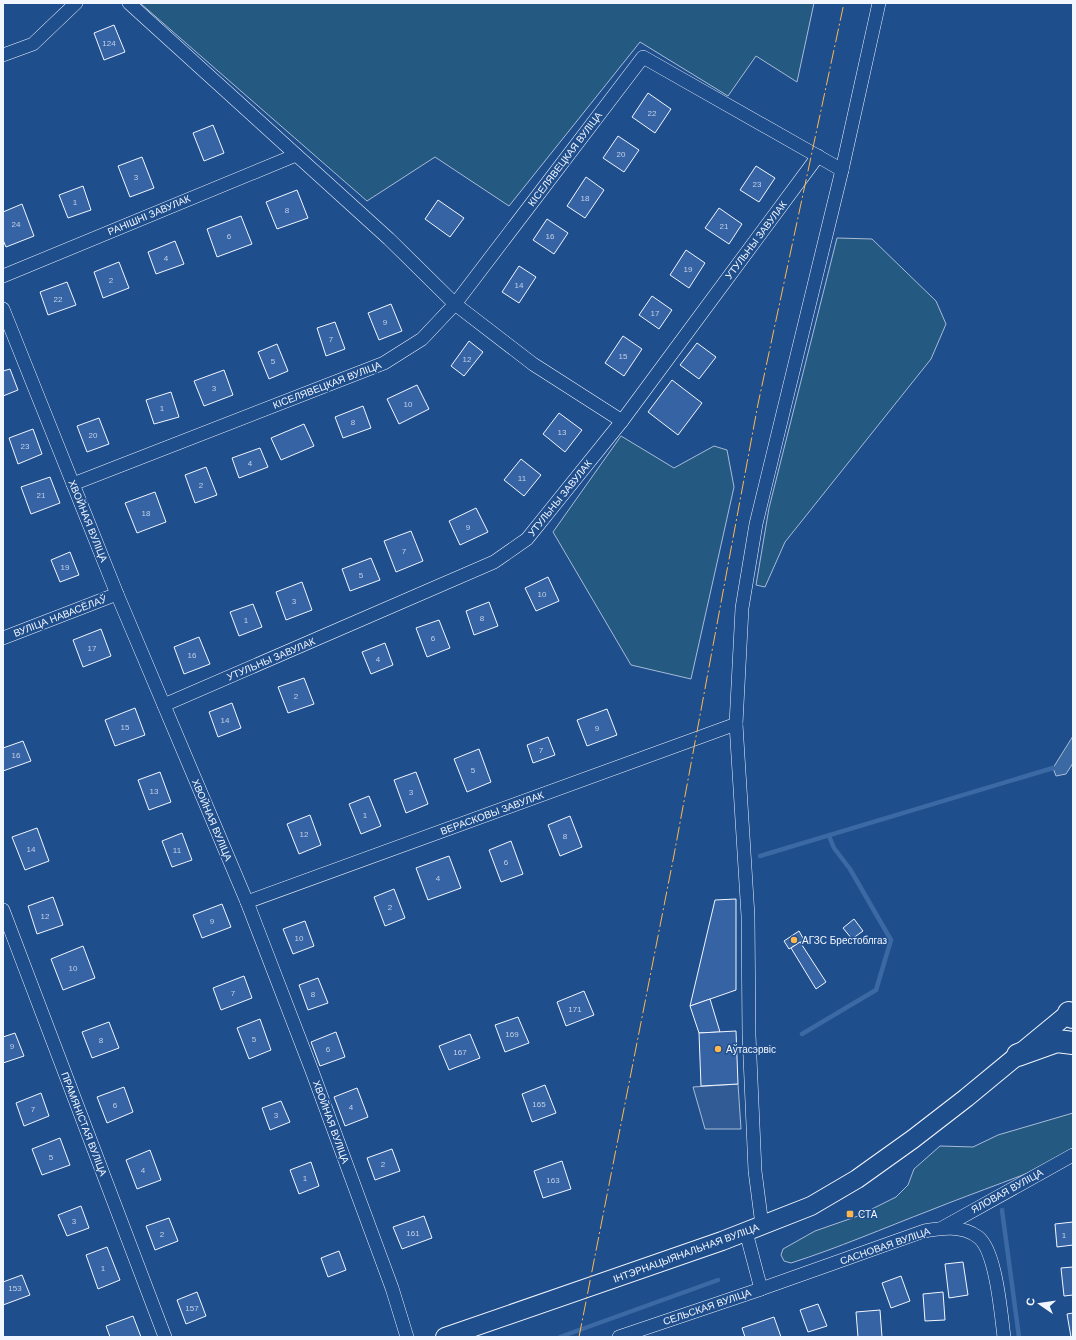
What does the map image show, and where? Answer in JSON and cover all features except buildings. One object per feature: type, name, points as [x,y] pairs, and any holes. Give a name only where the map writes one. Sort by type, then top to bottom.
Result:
[{"type":"highway","points":[[1018,1055],[1057,1041],[1073,1043]]},
{"type":"main road","name":"ІНТЭРНАЦЫЯНАЛЬНАЯ ВУЛІЦА","points":[[445,1337],[754,1229],[811,1206],[857,1180],[966,1098],[1018,1055],[1071,1015]]},
{"type":"street","points":[[3,55],[33,44],[76,3]]},
{"type":"street","points":[[129,3],[389,239],[455,304],[533,364],[622,421]]},
{"type":"street","name":"СЕЛЬСКАЯ ВУЛІЦА","points":[[620,1337],[761,1289],[754,1229],[755,1171],[749,1035],[748,916],[736,724],[742,608],[756,524],[842,170],[879,3]]},
{"type":"street","name":"КІСЕЛЯВЕЦКАЯ ВУЛІЦА","points":[[73,484],[384,363],[422,339],[455,304],[643,57],[818,156]]},
{"type":"street","name":"РАНІШНІ ЗАВУЛАК","points":[[3,276],[296,155]]},
{"type":"street","points":[[818,156],[842,170]]},
{"type":"street","name":"УТУЛЬНЫ ЗАВУЛАК","points":[[164,705],[494,562],[528,539],[622,421],[818,156]]},
{"type":"street","name":"ХВОЙНАЯ ВУЛІЦА","points":[[3,309],[117,594],[247,902],[315,1079],[392,1288],[407,1337]]},
{"type":"street","name":"ВУЛІЦА НАВАСЁЛАЎ","points":[[3,638],[117,594]]},
{"type":"street","name":"ВЕРАСКОВЫ ЗАВУЛАК","points":[[247,902],[736,724]]},
{"type":"street","name":"ПРАМЯНІСТАЯ ВУЛІЦА","points":[[3,910],[165,1337]]},
{"type":"street","name":"ЯЛОВАЯ ВУЛІЦА","points":[[942,1228],[1073,1155]]},
{"type":"street","name":"САСНОВАЯ ВУЛІЦА","points":[[761,1289],[924,1231],[942,1228],[958,1229],[978,1237],[988,1250],[998,1292],[1004,1337]]},
{"type":"shaded area","points":[[140,3],[814,3],[797,82],[756,56],[728,96],[640,42],[509,206],[435,157],[367,201]]},
{"type":"shaded area","points":[[837,238],[872,239],[936,301],[946,324],[931,359],[785,542],[765,587],[756,585],[769,508]]},
{"type":"shaded area","points":[[621,436],[674,468],[714,446],[727,450],[734,487],[691,679],[631,665],[553,532]]},
{"type":"shaded area","points":[[1073,736],[1073,763],[1066,774],[1056,776],[1053,768]]},
{"type":"shaded area","points":[[738,1084],[741,1129],[705,1129],[693,1087]]},
{"type":"shaded area","points":[[1073,1113],[1073,1154],[1056,1162],[809,1257],[791,1263],[784,1261],[781,1255],[783,1249],[815,1231],[858,1216],[896,1197],[908,1185],[914,1169],[940,1146],[973,1147],[998,1135]]},
{"type":"waterway","points":[[760,856],[1053,768]]},
{"type":"waterway","points":[[802,1034],[876,990],[891,940],[850,869],[834,848],[829,836]]},
{"type":"waterway","points":[[1002,1210],[1019,1337]]},
{"type":"waterway","points":[[560,1337],[718,1280]]},
{"type":"power","points":[[579,1337],[674,855],[758,404],[844,3]]},
{"type":"place","name":"АГЗС Брестоблгаз","points":[[794,940]]},
{"type":"place","name":"Аўтасэрвіс","points":[[718,1049]]},
{"type":"place","name":"СТА","points":[[850,1214]]}]
